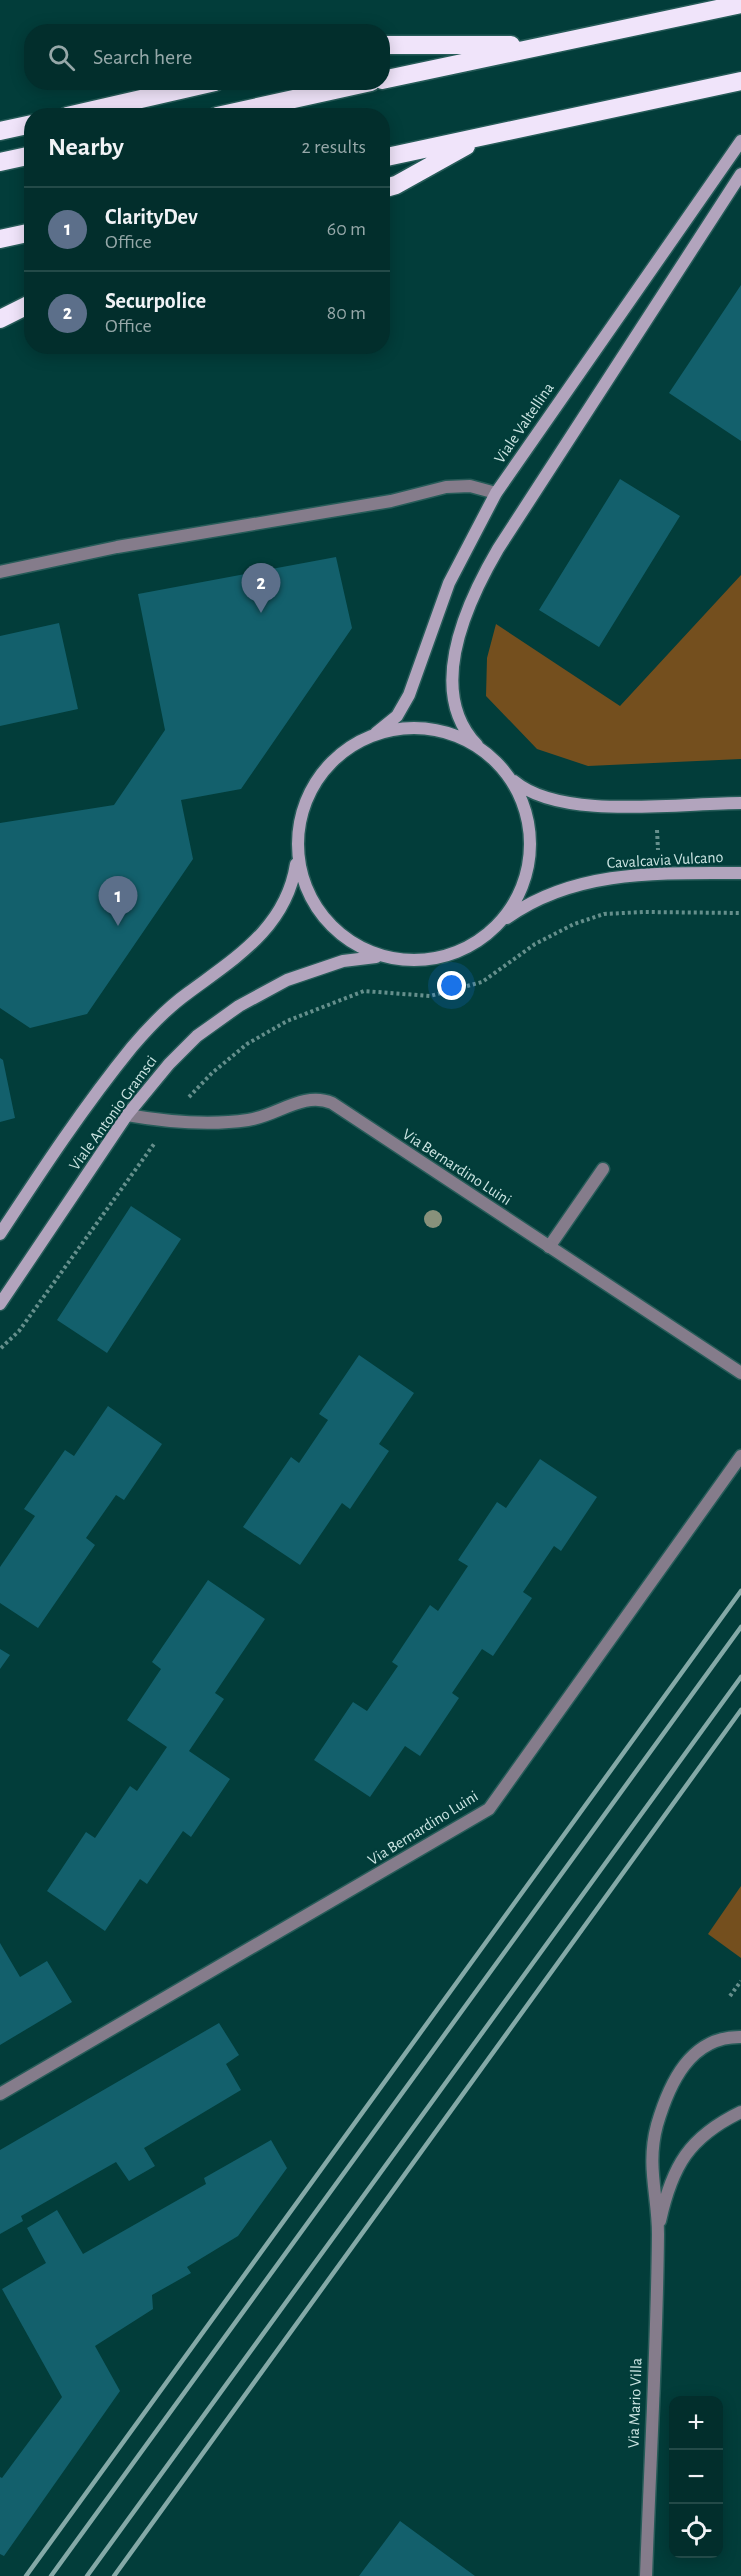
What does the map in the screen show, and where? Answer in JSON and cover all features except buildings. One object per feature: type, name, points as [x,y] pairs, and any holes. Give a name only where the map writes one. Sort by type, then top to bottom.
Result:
[{"type":"highway","points":[[390,78],[741,3]]},
{"type":"highway","points":[[390,45],[546,45]]},
{"type":"highway","points":[[390,156],[741,81]]},
{"type":"highway","points":[[103,108],[180,90]]},
{"type":"highway","points":[[253,108],[335,90]]},
{"type":"highway","points":[[0,131],[24,126]]},
{"type":"highway","points":[[390,187],[482,136]]},
{"type":"highway","points":[[0,162],[24,157]]},
{"type":"highway","points":[[0,239],[24,234]]},
{"type":"highway","points":[[0,319],[24,307]]},
{"type":"main road","name":"Viale Valtellina","points":[[367,738],[393,720],[403,706],[414,685],[449,583],[496,493],[741,141]]},
{"type":"main road","points":[[741,174],[498,549],[472,598],[458,637],[454,684],[462,721],[473,741],[532,794],[562,801],[626,806],[741,803]]},
{"type":"main road","points":[[367,738],[397,730],[425,729],[457,737],[486,754]]},
{"type":"main road","name":"Viale Antonio Gramsci","points":[[0,1234],[66,1134],[151,1025],[189,992],[241,955],[279,913],[293,881],[303,808],[316,781],[340,755],[367,738]]},
{"type":"main road","points":[[297,842],[304,884],[324,918],[352,943],[368,951],[393,958],[420,960],[448,955],[473,944],[494,927],[520,891],[530,848],[524,808],[517,791],[502,769]]},
{"type":"main road","name":"Cavalcavia Vulcano","points":[[494,927],[523,907],[589,882],[636,876],[741,873]]},
{"type":"main road","name":"Viale Antonio Gramsci","points":[[0,1304],[127,1115],[189,1044],[246,1002],[287,980],[324,966],[357,958],[393,958]]},
{"type":"street","points":[[0,572],[108,549],[391,501],[446,487],[470,486],[496,493]]},
{"type":"street","name":"Via Bernardino Luini","points":[[127,1115],[170,1123],[250,1120],[312,1098],[324,1100],[741,1373]]},
{"type":"street","points":[[549,1247],[603,1169]]},
{"type":"street","name":"Via Bernardino Luini","points":[[0,2094],[356,1889],[489,1809],[741,1456]]},
{"type":"street","name":"Via Mario Villa","points":[[646,2576],[658,2231],[652,2162],[657,2128],[666,2097],[678,2071],[696,2052],[716,2042],[741,2037]]},
{"type":"street","name":"Via Mario Villa","points":[[658,2231],[675,2170],[688,2150],[706,2132],[741,2112]]},
{"type":"path","points":[[656,824],[659,854]]},
{"type":"path","points":[[1,1348],[19,1330],[170,1123],[212,1073],[247,1044],[287,1021],[364,991],[430,996],[482,981],[535,944],[574,924],[604,914],[741,913]]},
{"type":"path","points":[[730,1996],[741,1981]]},
{"type":"shaded area","points":[[741,575],[741,759],[588,766],[537,749],[486,696],[487,658],[496,624],[620,706]]},
{"type":"shaded area","points":[[741,1886],[741,1958],[708,1934]]},
{"type":"railway","points":[[26,2576],[741,1591]]},
{"type":"railway","points":[[51,2576],[741,1627]]},
{"type":"railway","points":[[87,2576],[741,1677]]},
{"type":"railway","points":[[114,2576],[741,1710]]},
{"type":"place","name":"Securpolice","points":[[261,613]]},
{"type":"place","name":"ClarityDev","points":[[118,926]]}]
